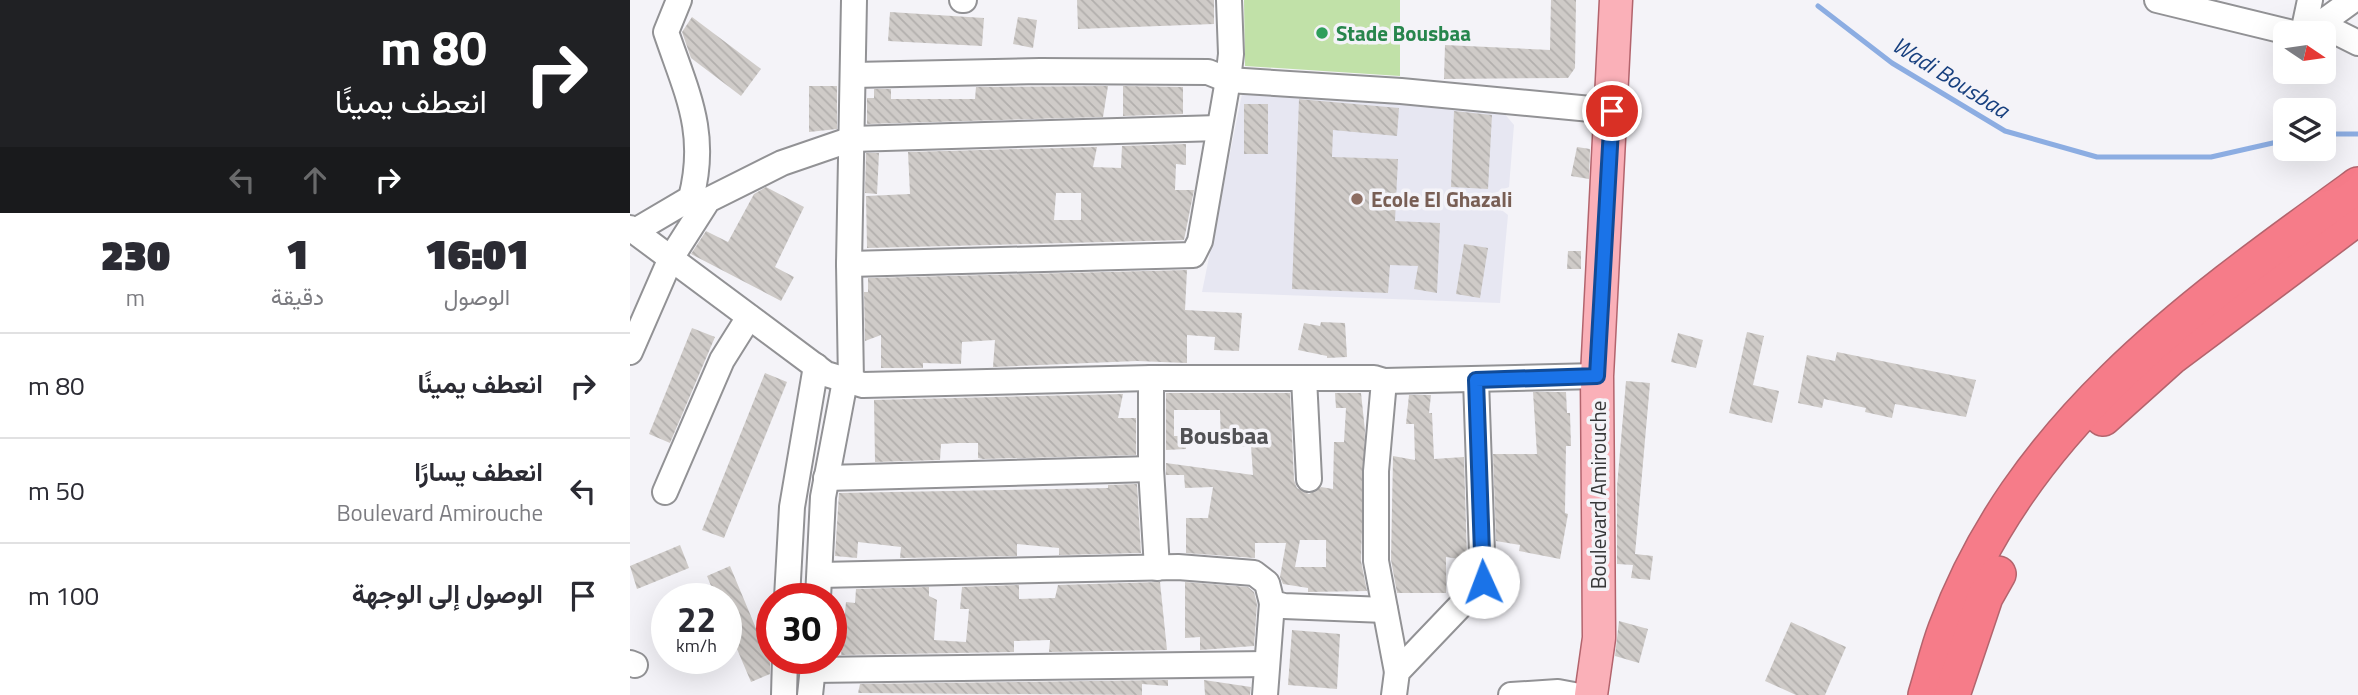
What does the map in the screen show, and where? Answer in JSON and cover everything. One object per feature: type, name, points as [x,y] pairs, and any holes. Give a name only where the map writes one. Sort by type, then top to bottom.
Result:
[{"type":"highway","points":[[1926,695],[1946,628],[1980,556],[2021,485],[2072,419],[2125,366],[2214,289],[2358,185]]},
{"type":"highway","points":[[1952,695],[1985,597],[2032,513],[2096,426],[2171,357],[2358,217]]},
{"type":"main road","name":"Boulevard Amirouche","points":[[1591,695],[1599,638],[1597,376],[1616,0]]},
{"type":"street","points":[[680,0],[666,32],[697,124],[698,171],[691,198],[632,229],[816,366],[848,382],[863,385],[1304,377],[1374,378],[1384,381],[1597,376]]},
{"type":"street","points":[[819,583],[826,478],[848,382],[854,0]]},
{"type":"street","points":[[849,264],[1193,255],[1200,241],[1228,80],[1231,54],[1228,0]]},
{"type":"street","points":[[2157,0],[2273,28]]},
{"type":"street","points":[[2310,0],[2310,21]]},
{"type":"street","points":[[2323,21],[2353,0]]},
{"type":"street","points":[[2336,37],[2358,43]]},
{"type":"street","points":[[853,75],[1041,71],[1209,72],[1228,80],[1401,91],[1612,111]]},
{"type":"street","points":[[630,352],[671,258],[708,200],[782,163],[852,139],[1219,128]]},
{"type":"street","points":[[665,492],[722,360],[749,317]]},
{"type":"street","points":[[788,583],[792,507],[816,366]]},
{"type":"street","points":[[1304,377],[1309,479]]},
{"type":"street","points":[[1152,378],[1151,469],[1157,568]]},
{"type":"street","points":[[1395,683],[1483,582],[1476,380]]},
{"type":"street","points":[[1384,381],[1376,497],[1376,561],[1395,683]]},
{"type":"street","points":[[826,478],[1151,469]]},
{"type":"street","points":[[847,585],[1157,568],[1254,573],[1267,583],[1272,603],[1265,695]]},
{"type":"street","points":[[1272,603],[1385,610]]},
{"type":"street","points":[[847,664],[1268,664]]},
{"type":"street","points":[[784,695],[785,674]]},
{"type":"street","points":[[810,695],[813,674]]},
{"type":"street","points":[[1511,695],[1558,692],[1574,695]]},
{"type":"shaded area","name":"Ecole El Ghazali","points":[[1243,89],[1498,106],[1514,125],[1509,187],[1495,193],[1494,204],[1508,215],[1500,303],[1202,292]]},
{"type":"green space","name":"Stade Bousbaa","points":[[1244,0],[1400,0],[1400,76],[1245,66]]},
{"type":"building","points":[[1077,0],[1214,0],[1214,24],[1078,29]]},
{"type":"building","points":[[1551,0],[1576,0],[1575,68],[1568,78],[1444,79],[1445,45],[1550,50]]},
{"type":"building","points":[[890,12],[984,18],[982,46],[888,41]]},
{"type":"building","points":[[692,17],[761,69],[741,96],[691,58],[682,32]]},
{"type":"building","points":[[1018,17],[1037,20],[1033,48],[1013,44]]},
{"type":"building","points":[[809,86],[837,86],[837,129],[809,132]]},
{"type":"building","points":[[1108,86],[1103,117],[867,124],[867,98],[874,98],[874,89],[891,89],[891,99],[975,99],[976,87]]},
{"type":"building","points":[[1123,86],[1183,87],[1183,114],[1123,116]]},
{"type":"building","points":[[1299,99],[1399,108],[1397,136],[1333,130],[1332,157],[1398,159],[1395,221],[1440,223],[1437,293],[1414,289],[1418,266],[1390,265],[1388,293],[1292,289]]},
{"type":"building","points":[[1244,104],[1268,104],[1268,154],[1244,154]]},
{"type":"building","points":[[1454,111],[1492,115],[1488,189],[1451,187]]},
{"type":"building","points":[[1186,144],[1186,165],[1176,164],[1175,190],[1194,190],[1184,240],[867,248],[866,196],[910,194],[908,152],[1097,147],[1093,167],[1121,168],[1122,146]],"holes":[[[1056,193],[1081,193],[1081,220],[1054,220]]]},
{"type":"building","points":[[1577,147],[1590,149],[1589,179],[1571,176]]},
{"type":"building","points":[[866,153],[879,153],[877,194],[865,193]]},
{"type":"building","points":[[766,187],[804,207],[775,267],[794,277],[781,301],[691,254],[706,231],[728,242],[754,194]]},
{"type":"building","points":[[1464,244],[1488,248],[1480,298],[1456,294]]},
{"type":"building","points":[[1568,251],[1581,251],[1581,269],[1567,269]]},
{"type":"building","points":[[1187,270],[1185,310],[1242,313],[1239,351],[1214,350],[1215,337],[1187,335],[1187,363],[1137,361],[993,367],[995,340],[962,342],[961,364],[923,363],[923,368],[881,368],[881,335],[865,341],[864,292],[868,292],[868,278]]},
{"type":"building","points":[[1321,322],[1345,323],[1347,357],[1327,358],[1298,350],[1304,323],[1320,326]]},
{"type":"building","points":[[692,328],[715,337],[670,443],[649,434]]},
{"type":"building","points":[[1747,332],[1764,336],[1753,385],[1779,391],[1772,423],[1729,413]]},
{"type":"building","points":[[1678,333],[1703,340],[1696,368],[1671,362]]},
{"type":"building","points":[[1837,352],[1976,380],[1966,417],[1895,404],[1892,418],[1865,412],[1866,408],[1824,399],[1822,408],[1798,403],[1807,355],[1835,361]]},
{"type":"building","points":[[765,373],[787,382],[724,538],[702,530]]},
{"type":"building","points":[[1626,381],[1650,383],[1635,554],[1653,556],[1650,580],[1631,578],[1633,565],[1617,564],[1617,487]]},
{"type":"building","points":[[1533,392],[1566,392],[1567,413],[1570,413],[1571,446],[1566,446],[1565,513],[1568,514],[1560,559],[1519,551],[1520,545],[1496,541],[1493,454],[1537,454]]},
{"type":"building","points":[[1166,393],[1290,393],[1294,480],[1297,488],[1309,494],[1321,487],[1333,489],[1334,442],[1344,442],[1346,408],[1336,408],[1335,393],[1361,393],[1365,431],[1361,561],[1367,591],[1308,592],[1308,588],[1283,584],[1280,577],[1286,543],[1255,543],[1255,558],[1186,553],[1186,518],[1208,518],[1213,487],[1185,488],[1184,475],[1166,475],[1166,463],[1253,475],[1251,446],[1221,447],[1220,410],[1174,410],[1174,436],[1186,436],[1186,449],[1166,450]],"holes":[[[1300,540],[1326,540],[1326,567],[1295,567]]]},
{"type":"building","points":[[1123,394],[1118,418],[1136,418],[1136,455],[983,459],[978,458],[978,443],[957,443],[941,444],[940,460],[875,462],[874,400]]},
{"type":"building","points":[[1409,395],[1431,395],[1429,413],[1432,413],[1434,459],[1464,457],[1467,560],[1446,557],[1446,593],[1397,593],[1391,560],[1393,456],[1415,460],[1414,424],[1406,424]]},
{"type":"building","points":[[1137,484],[1141,553],[1059,555],[1059,548],[1017,544],[1017,556],[900,558],[901,547],[858,542],[857,558],[835,556],[839,493],[1108,488],[1108,485]]},
{"type":"building","points":[[680,545],[689,568],[637,589],[630,566]]},
{"type":"building","points":[[730,566],[737,583],[710,583],[707,576]]},
{"type":"building","points":[[1160,582],[1167,650],[1049,652],[1050,640],[1014,641],[1014,652],[847,655],[847,602],[855,603],[856,589],[929,587],[929,596],[937,600],[934,640],[966,642],[969,609],[960,609],[962,587],[1019,585],[1019,599],[1055,598],[1058,585]]},
{"type":"building","points":[[1185,582],[1248,587],[1254,592],[1257,604],[1254,646],[1200,650],[1200,637],[1185,638]]},
{"type":"building","points":[[742,595],[756,628],[756,674],[770,674],[751,682],[742,661]]},
{"type":"building","points":[[1619,621],[1648,629],[1639,663],[1615,656]]},
{"type":"building","points":[[1791,622],[1846,647],[1825,695],[1796,695],[1765,681]]},
{"type":"building","points":[[1292,630],[1340,634],[1337,689],[1288,685]]},
{"type":"building","points":[[1168,680],[1168,686],[1142,684],[1142,695],[858,693],[860,684]]},
{"type":"building","points":[[1204,680],[1251,687],[1250,695],[1205,695]]},
{"type":"waterway","name":"Wadi Bousbaa","points":[[1818,6],[1892,63],[2005,131],[2097,157],[2211,157],[2273,143]]},
{"type":"waterway","name":"Wadi Bousbaa","points":[[2336,134],[2358,134]]},
{"type":"place","name":"Stade Bousbaa","points":[[1322,33]]},
{"type":"place","name":"Ecole El Ghazali","points":[[1357,199]]},
{"type":"district","name":"Bousbaa","points":[[1224,435]]},
{"type":"route","points":[[1483,582],[1476,380],[1597,376],[1612,111]]}]
